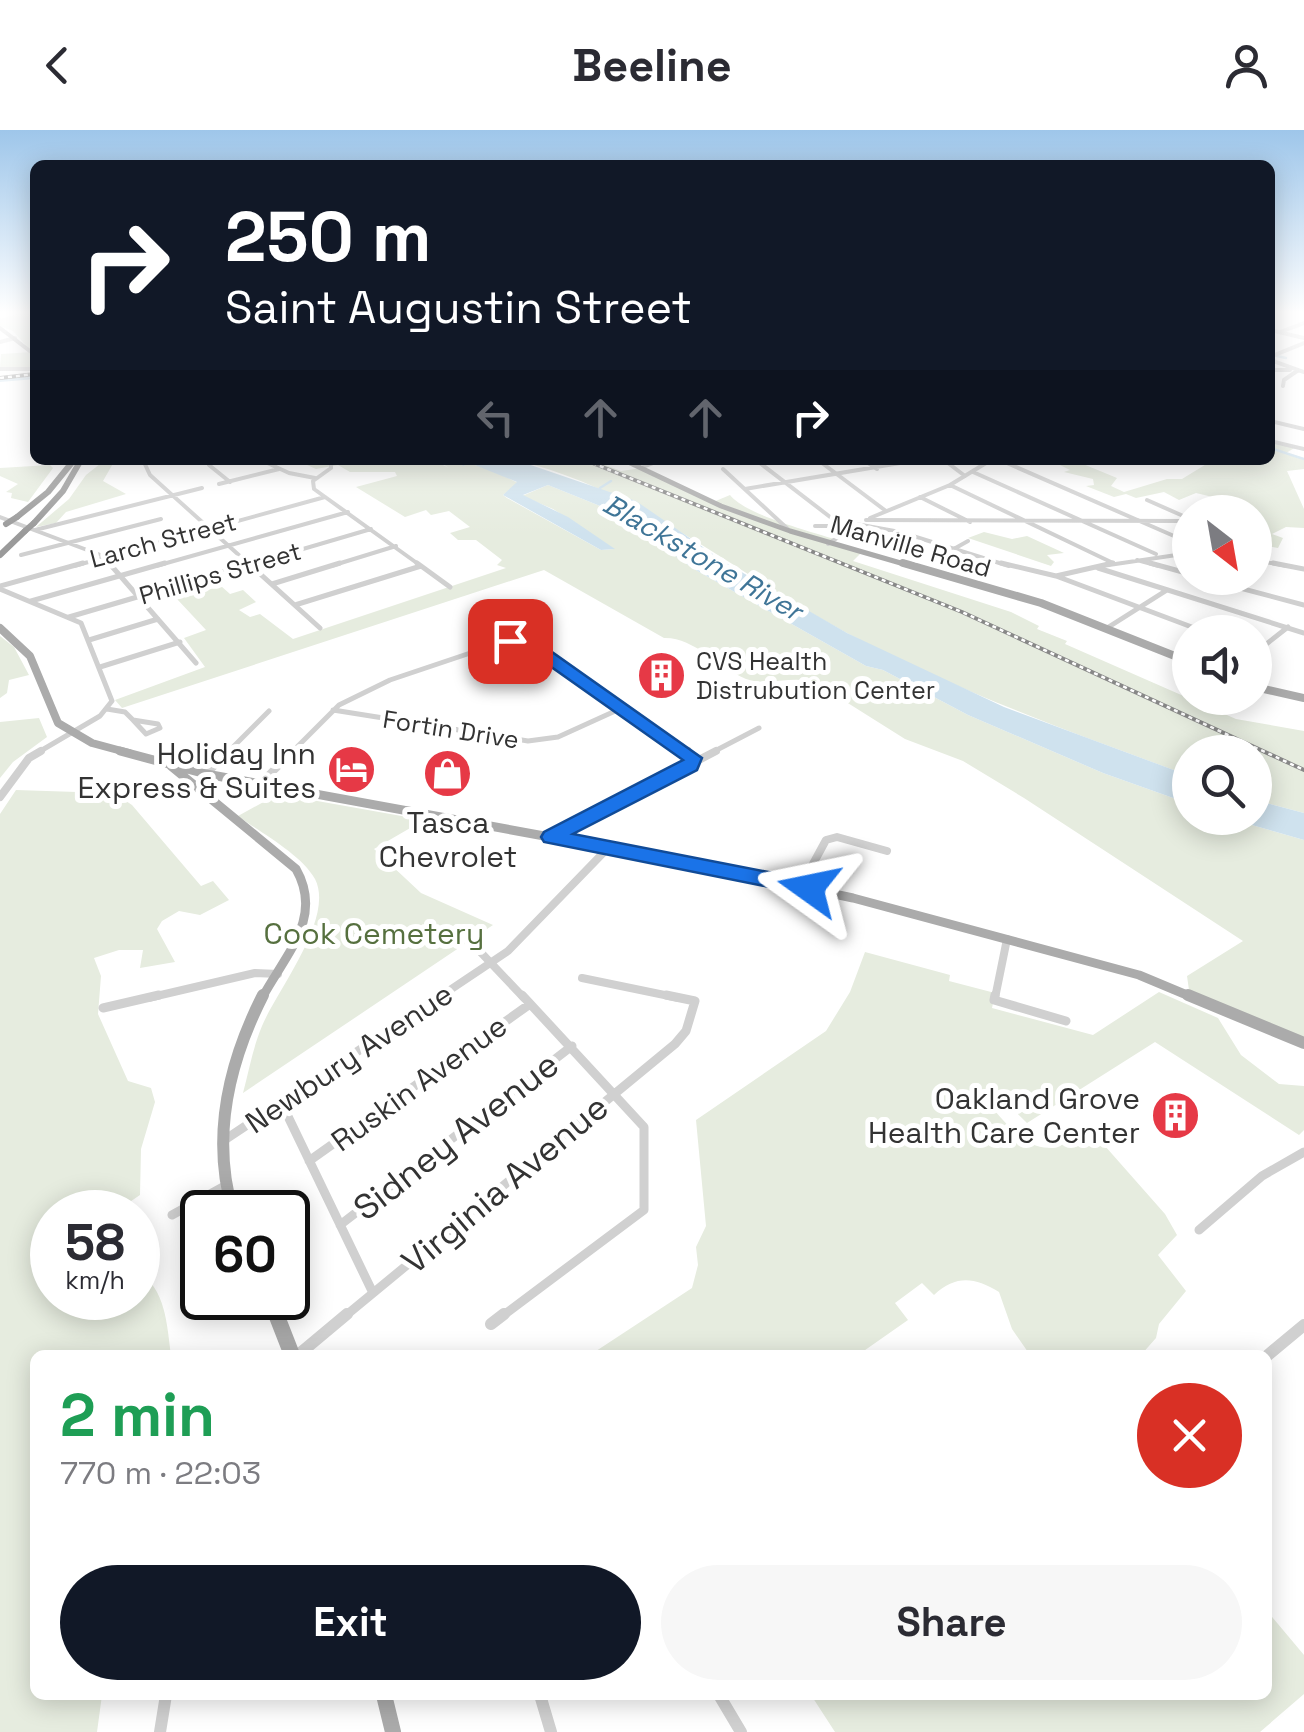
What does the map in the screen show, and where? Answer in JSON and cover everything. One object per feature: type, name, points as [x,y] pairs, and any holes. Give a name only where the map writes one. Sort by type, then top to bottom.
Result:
[{"type":"highway","points":[[0,555],[21,524],[73,465]]},
{"type":"highway","points":[[2,523],[35,526],[64,492],[76,465]]},
{"type":"main road","name":"Manville Road","points":[[636,465],[721,506],[790,531],[1041,603],[1172,655]]},
{"type":"main road","points":[[0,628],[28,652],[52,714],[70,732],[100,745],[260,784],[801,886],[1139,976],[1304,1043]]},
{"type":"main road","points":[[1272,691],[1304,698]]},
{"type":"main road","points":[[168,763],[296,869],[305,884],[308,907],[304,925],[256,1008],[244,1042],[221,1142],[224,1190]]},
{"type":"main road","points":[[193,786],[207,771]]},
{"type":"main road","points":[[207,771],[201,784],[210,801]]},
{"type":"main road","points":[[279,1320],[293,1350]]},
{"type":"main road","points":[[385,1700],[393,1732]]},
{"type":"street","points":[[1275,422],[1304,429]]},
{"type":"street","points":[[1275,442],[1304,449]]},
{"type":"street","points":[[145,465],[150,475],[320,628]]},
{"type":"street","points":[[209,465],[230,482]]},
{"type":"street","points":[[272,465],[315,478]]},
{"type":"street","points":[[331,465],[315,478],[312,486],[450,587]]},
{"type":"street","points":[[643,468],[649,465]]},
{"type":"street","points":[[763,465],[834,520],[852,526]]},
{"type":"street","points":[[825,465],[886,512]]},
{"type":"street","points":[[872,465],[877,468]]},
{"type":"street","points":[[746,489],[892,465]]},
{"type":"street","points":[[951,465],[965,476]]},
{"type":"street","points":[[828,544],[852,526],[950,485],[984,465]]},
{"type":"street","points":[[1011,465],[1172,535]]},
{"type":"street","points":[[219,484],[279,468]]},
{"type":"street","points":[[723,469],[790,531]]},
{"type":"street","points":[[973,472],[1160,556]]},
{"type":"street","points":[[950,485],[1113,562]]},
{"type":"street","points":[[35,526],[202,488]]},
{"type":"street","name":"Larch Street","points":[[0,587],[326,497]]},
{"type":"street","points":[[920,497],[972,523]]},
{"type":"street","points":[[1147,500],[1172,512]]},
{"type":"street","points":[[31,601],[348,512]]},
{"type":"street","points":[[21,555],[161,518]]},
{"type":"street","points":[[866,520],[1172,521]]},
{"type":"street","points":[[35,526],[103,556],[196,663]]},
{"type":"street","points":[[814,526],[900,532],[952,550],[1056,576],[1172,620]]},
{"type":"street","name":"Phillips Street","points":[[68,617],[371,529]]},
{"type":"street","points":[[952,550],[968,541]]},
{"type":"street","points":[[272,584],[396,546]]},
{"type":"street","points":[[1056,576],[1113,562],[1172,555]]},
{"type":"street","points":[[1132,559],[1172,569]]},
{"type":"street","points":[[1272,563],[1304,569]]},
{"type":"street","points":[[295,605],[421,566]]},
{"type":"street","points":[[1095,567],[1304,632]]},
{"type":"street","points":[[0,587],[83,626],[112,695],[106,709],[24,762],[0,797]]},
{"type":"street","points":[[1107,628],[1166,590]]},
{"type":"street","points":[[1269,595],[1304,604]]},
{"type":"street","points":[[89,640],[158,619]]},
{"type":"street","points":[[1272,640],[1288,627]]},
{"type":"street","points":[[260,784],[331,710],[390,680],[510,641],[532,646],[690,752],[693,761]]},
{"type":"street","points":[[100,667],[180,642]]},
{"type":"street","name":"Fortin Drive","points":[[331,710],[528,741],[558,738],[624,707]]},
{"type":"street","points":[[106,709],[126,712],[134,720]]},
{"type":"street","points":[[207,771],[269,711]]},
{"type":"street","points":[[552,837],[759,728]]},
{"type":"street","points":[[801,886],[826,840],[838,838],[886,851]]},
{"type":"street","name":"Newbury Avenue","points":[[221,1142],[491,963],[532,930],[608,849]]},
{"type":"street","points":[[1006,939],[994,1000],[1066,1021]]},
{"type":"street","points":[[472,942],[616,1092],[646,1131],[644,1210],[491,1324]]},
{"type":"street","points":[[104,1008],[254,973],[278,974]]},
{"type":"street","name":"Virginia Avenue","points":[[301,1350],[682,1037],[695,1001],[582,978]]},
{"type":"street","name":"Ruskin Avenue","points":[[309,1162],[530,1004]]},
{"type":"street","name":"Sidney Avenue","points":[[340,1225],[572,1046]]},
{"type":"street","points":[[282,1104],[373,1293]]},
{"type":"street","points":[[1199,1230],[1283,1159],[1304,1152]]},
{"type":"street","points":[[172,1215],[223,1187]]},
{"type":"street","points":[[1272,1352],[1304,1325]]},
{"type":"street","points":[[160,1732],[165,1700]]},
{"type":"street","points":[[541,1700],[551,1732]]},
{"type":"street","points":[[722,1700],[741,1732]]},
{"type":"green space","points":[[1275,443],[1296,447],[1286,453],[1304,458],[1304,469],[1287,471],[1304,509],[1304,528],[1286,527],[1272,534],[1272,495],[1172,496],[1164,492],[1136,498],[1126,494],[1114,497],[1086,486],[1094,485],[1093,479],[1064,472],[1070,470],[1060,465],[1085,465],[1117,478],[1111,486],[1124,492],[1167,479],[1182,479],[1205,465],[1275,465]]},
{"type":"green space","points":[[99,465],[112,465],[103,481],[126,494],[66,512],[56,523],[36,527],[69,499]]},
{"type":"green space","points":[[338,465],[479,466],[518,483],[503,495],[507,498],[601,550],[614,549],[553,509],[522,496],[548,485],[610,510],[694,569],[866,666],[883,670],[968,715],[1103,773],[1172,798],[1172,835],[1272,835],[1272,831],[1304,840],[1304,1043],[1189,990],[1187,976],[1243,941],[1024,798],[963,761],[905,739],[816,683],[746,679],[695,647],[664,638],[544,570],[122,708],[115,700],[205,667],[184,638],[206,630],[177,599],[221,586],[230,594],[243,590],[256,602],[239,610],[250,617],[260,614],[293,639],[506,568],[497,565],[502,560],[476,540],[458,540],[450,533],[470,527],[449,511],[431,515],[426,510],[405,517],[356,487],[397,476],[395,472],[350,472]]},
{"type":"green space","points":[[532,465],[605,465],[621,471],[642,468],[711,503],[730,495],[763,516],[834,539],[830,542],[861,553],[853,561],[1011,612],[1039,626],[1037,629],[1067,641],[1065,644],[1172,691],[1172,715],[1227,715],[1304,731],[1304,813],[1272,805],[1272,735],[1172,735],[1172,769],[1015,710],[845,632],[686,535],[605,492]]},
{"type":"green space","points":[[0,468],[53,468],[28,502],[11,498],[12,493],[6,492],[18,484],[0,476]]},
{"type":"green space","points":[[984,532],[1012,539],[1027,536],[1064,553],[1047,555],[1054,562],[1051,566],[968,538]]},
{"type":"green space","points":[[1272,534],[1283,538],[1278,548],[1272,547]]},
{"type":"green space","points":[[0,636],[14,647],[29,675],[9,680],[7,693],[0,698]]},
{"type":"green space","points":[[39,718],[47,737],[13,762],[0,778],[0,722]]},
{"type":"green space","points":[[83,787],[114,793],[132,805],[201,886],[213,881],[229,900],[200,915],[179,911],[162,921],[157,929],[175,962],[140,968],[143,950],[119,950],[94,958],[101,976],[98,1014],[128,1081],[151,1088],[155,1102],[141,1149],[140,1190],[30,1190],[30,1320],[160,1320],[160,1298],[170,1350],[30,1350],[30,1700],[101,1700],[97,1732],[0,1732],[0,814],[16,790],[77,792]]},
{"type":"green space","name":"Cook Cemetery","points":[[278,794],[424,820],[374,849],[421,893],[493,925],[243,1093],[262,1026],[302,954],[317,913],[319,895],[309,870],[238,816]]},
{"type":"green space","points":[[865,952],[950,975],[949,981],[995,993],[992,1008],[1093,1035],[1159,992],[1218,1018],[1241,1055],[1279,1084],[1304,1086],[1304,1130],[1299,1135],[1155,1042],[1027,1123],[997,1094],[986,1100],[1016,1133],[1035,1145],[1055,1147],[1090,1129],[1165,1214],[1177,1235],[1158,1255],[1186,1291],[1159,1324],[1156,1338],[1145,1350],[1027,1350],[1012,1329],[999,1292],[965,1280],[934,1295],[922,1283],[895,1303],[908,1320],[865,1350],[598,1350],[692,1288],[698,1265],[696,1247],[706,1226],[696,1120],[826,1031],[850,992]]},
{"type":"green space","points":[[1272,1617],[1304,1655],[1304,1694],[1260,1732],[835,1732],[814,1700],[1272,1700]]},
{"type":"water","name":"Blackstone River","points":[[475,465],[531,465],[636,501],[726,563],[847,633],[1004,707],[1172,769],[1172,798],[1103,773],[968,715],[883,670],[866,666],[694,569],[610,510],[548,485],[523,495],[568,517],[615,549],[601,550],[503,495],[517,482]]},
{"type":"water","points":[[1272,805],[1304,813],[1304,840],[1272,831]]},
{"type":"waterway","points":[[1275,450],[1304,459]]},
{"type":"waterway","name":"Blackstone River","points":[[600,488],[611,481]]},
{"type":"railway","points":[[597,465],[962,612],[1304,770]]},
{"type":"place","name":"CVS Health Distrubution Center","points":[[661,675]]},
{"type":"place","name":"Holiday Inn Express & Suites","points":[[351,770]]},
{"type":"place","name":"Tasca Chevrolet","points":[[448,773]]},
{"type":"place","name":"Oakland Grove Health Care Center","points":[[1175,1115]]},
{"type":"route","points":[[510,641],[536,649],[690,752],[693,758],[690,766],[552,837],[809,888]]}]
